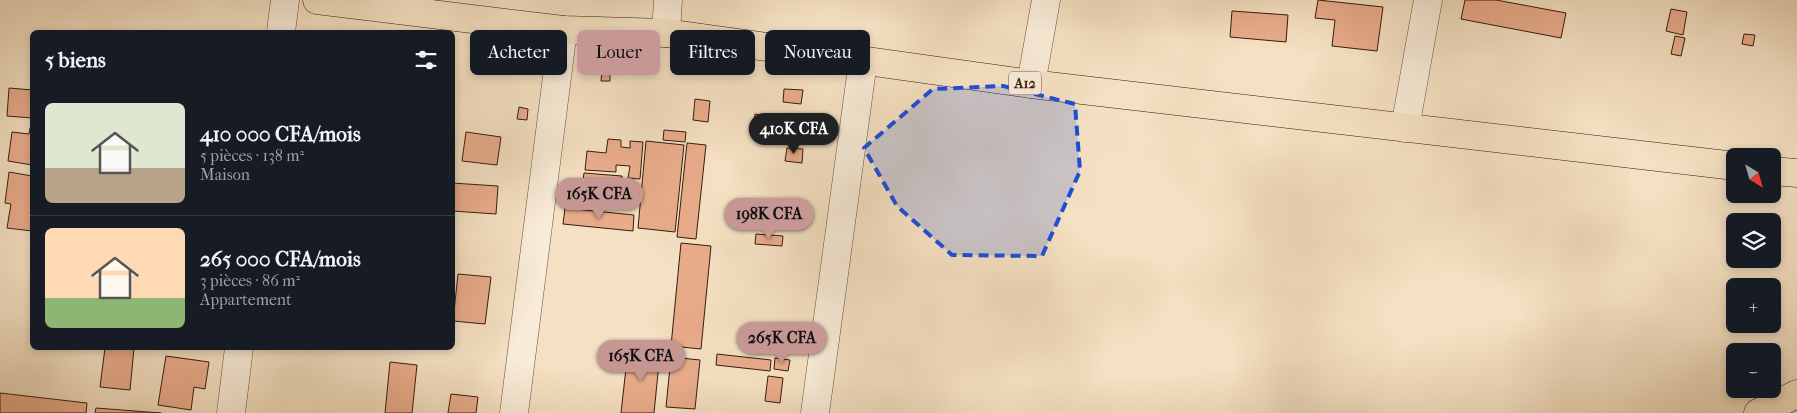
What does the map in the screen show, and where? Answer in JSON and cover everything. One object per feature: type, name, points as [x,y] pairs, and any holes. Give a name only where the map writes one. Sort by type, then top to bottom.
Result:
[{"type":"main road","name":"A12","points":[[316,0],[563,30]]},
{"type":"main road","name":"A12","points":[[567,30],[666,33],[765,47]]},
{"type":"main road","name":"A12","points":[[870,62],[1031,84],[1726,165]]},
{"type":"main road","points":[[1781,171],[1797,173]]},
{"type":"main road","points":[[1758,413],[1797,394]]},
{"type":"street","points":[[281,30],[285,0]]},
{"type":"street","points":[[666,33],[668,0]]},
{"type":"street","points":[[1031,84],[1046,0]]},
{"type":"street","points":[[1406,128],[1428,0]]},
{"type":"street","points":[[514,413],[557,75]]},
{"type":"street","points":[[815,413],[862,75]]},
{"type":"street","points":[[231,413],[239,350]]},
{"type":"highlighted area","points":[[1003,86],[1075,104],[1080,171],[1042,256],[952,255],[897,206],[864,148],[933,89]]},
{"type":"building","points":[[1318,0],[1383,7],[1377,51],[1332,46],[1335,20],[1315,18]]},
{"type":"building","points":[[1465,0],[1496,0],[1566,13],[1561,38],[1461,19]]},
{"type":"building","points":[[1671,9],[1687,12],[1683,35],[1666,31]]},
{"type":"building","points":[[1232,11],[1288,15],[1286,42],[1230,37]]},
{"type":"building","points":[[1744,34],[1755,35],[1753,46],[1742,44]]},
{"type":"building","points":[[1675,36],[1685,38],[1681,56],[1671,54]]},
{"type":"building","points":[[602,75],[610,75],[610,81],[601,81]]},
{"type":"building","points":[[9,88],[30,90],[30,118],[7,116]]},
{"type":"building","points":[[784,89],[803,90],[801,104],[783,102]]},
{"type":"building","points":[[695,99],[710,101],[708,122],[693,120]]},
{"type":"building","points":[[519,107],[528,109],[527,120],[517,119]]},
{"type":"building","points":[[755,114],[770,116],[768,134],[753,132]]},
{"type":"building","points":[[783,117],[800,118],[799,130],[781,128]]},
{"type":"building","points":[[30,128],[30,165],[8,161],[12,132],[29,134]]},
{"type":"building","points":[[664,130],[686,132],[685,142],[663,140]]},
{"type":"building","points":[[466,132],[501,137],[497,165],[462,161]]},
{"type":"building","points":[[608,139],[621,140],[621,147],[630,148],[630,141],[643,142],[640,179],[628,178],[630,166],[616,165],[616,172],[585,170],[587,151],[606,153]]},
{"type":"building","points":[[646,141],[684,145],[675,232],[638,228]]},
{"type":"building","points":[[687,143],[706,145],[696,239],[677,237]]},
{"type":"building","points":[[787,148],[803,149],[802,163],[785,161]]},
{"type":"building","points":[[9,172],[30,176],[30,231],[7,228],[11,204],[5,203]]},
{"type":"building","points":[[584,173],[622,176],[619,208],[580,204]]},
{"type":"building","points":[[455,183],[498,186],[496,214],[455,211]]},
{"type":"building","points":[[565,208],[634,215],[633,231],[563,224]]},
{"type":"building","points":[[756,234],[783,236],[782,246],[755,244]]},
{"type":"building","points":[[681,243],[711,246],[701,349],[671,346]]},
{"type":"building","points":[[458,274],[491,277],[485,324],[455,321]]},
{"type":"building","points":[[105,350],[134,350],[130,390],[100,387]]},
{"type":"building","points":[[628,350],[660,353],[654,413],[621,413]]},
{"type":"building","points":[[717,354],[771,360],[770,371],[716,365]]},
{"type":"building","points":[[166,356],[209,362],[205,389],[194,387],[191,410],[158,405]]},
{"type":"building","points":[[671,357],[700,360],[695,409],[666,407]]},
{"type":"building","points":[[775,358],[790,360],[788,371],[774,369]]},
{"type":"building","points":[[390,362],[417,365],[412,413],[385,413]]},
{"type":"building","points":[[768,376],[783,378],[780,403],[765,401]]},
{"type":"building","points":[[0,393],[87,403],[86,413],[0,413]]},
{"type":"building","points":[[451,394],[478,397],[476,413],[448,413]]},
{"type":"building","points":[[96,408],[161,413],[95,413]]}]
